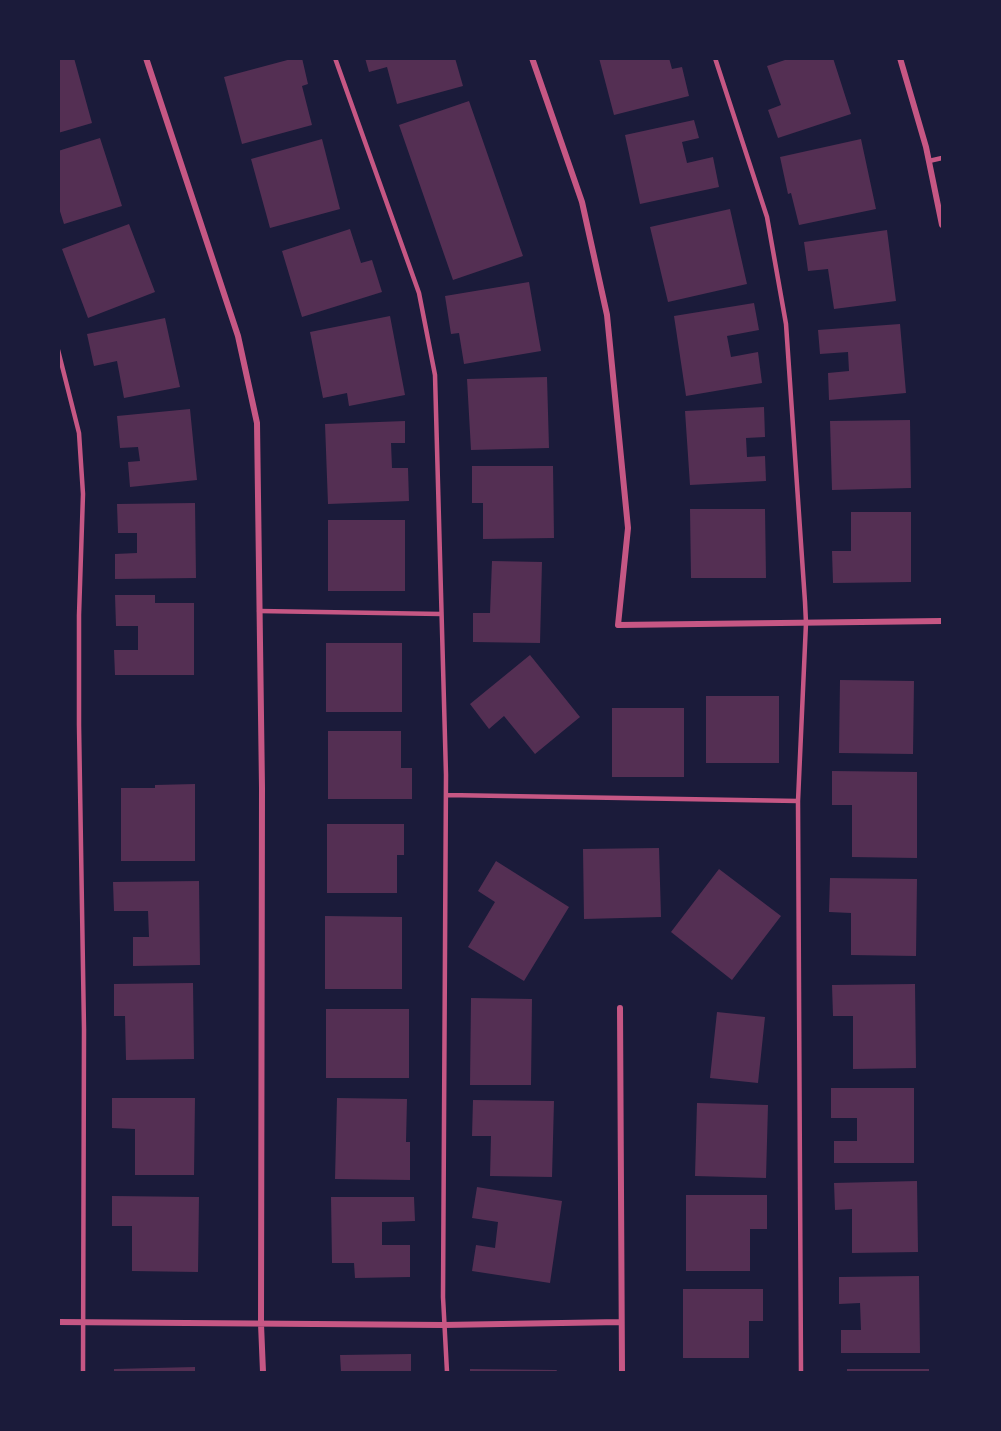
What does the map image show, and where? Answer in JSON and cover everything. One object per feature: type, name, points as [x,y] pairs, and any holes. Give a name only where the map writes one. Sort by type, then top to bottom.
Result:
[{"type":"street","points":[[146,58],[238,336],[257,423],[262,788],[261,1323],[263,1372]]},
{"type":"street","points":[[532,58],[582,202],[607,315],[628,528],[618,625],[942,621]]},
{"type":"street","points":[[900,58],[929,161],[942,225]]},
{"type":"street","points":[[620,1008],[622,1372]]},
{"type":"street","points":[[58,1322],[443,1325],[621,1322]]},
{"type":"lane","points":[[335,58],[419,293],[435,375],[446,795],[443,1325],[447,1372]]},
{"type":"lane","points":[[716,58],[767,217],[786,324],[806,622],[798,801],[801,1372]]},
{"type":"lane","points":[[929,161],[942,158]]},
{"type":"lane","points":[[58,350],[79,433],[83,495],[80,615],[85,1322],[83,1372]]},
{"type":"lane","points":[[259,611],[441,614]]},
{"type":"lane","points":[[446,795],[798,801]]},
{"type":"building","points":[[58,58],[74,58],[92,123],[58,133]]},
{"type":"building","points":[[302,58],[308,84],[302,86],[312,125],[242,144],[224,77]]},
{"type":"building","points":[[365,58],[455,58],[463,86],[397,104],[387,67],[369,72]]},
{"type":"building","points":[[599,58],[669,58],[672,69],[682,67],[689,96],[614,115]]},
{"type":"building","points":[[791,58],[833,58],[851,114],[778,138],[768,110],[781,105],[767,66]]},
{"type":"building","points":[[469,101],[523,256],[453,280],[399,125]]},
{"type":"building","points":[[694,120],[699,138],[682,142],[687,163],[713,157],[719,187],[640,204],[625,135]]},
{"type":"building","points":[[100,138],[122,206],[64,224],[58,205],[58,151]]},
{"type":"building","points":[[322,139],[340,209],[270,228],[251,159]]},
{"type":"building","points":[[861,139],[876,209],[799,225],[791,193],[788,194],[780,157]]},
{"type":"building","points":[[730,209],[747,284],[668,302],[650,227]]},
{"type":"building","points":[[129,224],[155,292],[88,318],[62,249]]},
{"type":"building","points":[[350,229],[361,263],[372,260],[382,292],[302,317],[282,251]]},
{"type":"building","points":[[887,230],[896,301],[834,309],[828,269],[808,271],[804,242]]},
{"type":"building","points":[[529,282],[541,351],[464,364],[459,333],[451,334],[445,296]]},
{"type":"building","points":[[754,303],[759,330],[727,336],[731,357],[758,352],[762,383],[686,396],[674,316]]},
{"type":"building","points":[[390,316],[405,395],[349,406],[347,393],[323,398],[310,332]]},
{"type":"building","points":[[165,318],[180,387],[124,398],[117,361],[94,366],[87,334]]},
{"type":"building","points":[[900,324],[906,393],[829,400],[828,373],[849,371],[848,352],[820,354],[818,330]]},
{"type":"building","points":[[547,377],[549,448],[471,450],[467,379]]},
{"type":"building","points":[[764,407],[765,437],[746,438],[747,457],[765,456],[766,481],[690,485],[685,411]]},
{"type":"building","points":[[190,409],[197,480],[130,487],[128,462],[140,461],[138,447],[120,448],[117,416]]},
{"type":"building","points":[[910,420],[911,488],[832,490],[830,421]]},
{"type":"building","points":[[405,421],[405,443],[391,443],[392,468],[408,468],[409,501],[328,504],[325,424]]},
{"type":"building","points":[[472,466],[553,466],[554,538],[483,539],[483,503],[472,503]]},
{"type":"building","points":[[195,503],[196,578],[115,579],[115,554],[137,553],[137,533],[118,533],[117,504]]},
{"type":"building","points":[[690,509],[765,509],[766,578],[691,578]]},
{"type":"building","points":[[851,512],[911,512],[911,582],[833,583],[832,551],[851,551]]},
{"type":"building","points":[[328,520],[405,520],[405,591],[328,591]]},
{"type":"building","points":[[492,561],[542,562],[540,643],[473,642],[473,613],[490,613]]},
{"type":"building","points":[[115,595],[155,595],[155,603],[194,603],[194,675],[115,675],[114,650],[138,650],[138,626],[116,626]]},
{"type":"building","points":[[326,643],[402,643],[402,712],[326,712]]},
{"type":"building","points":[[530,655],[580,717],[535,754],[504,716],[489,729],[470,704]]},
{"type":"building","points":[[840,680],[914,681],[913,754],[839,753]]},
{"type":"building","points":[[706,696],[779,696],[779,763],[706,763]]},
{"type":"building","points":[[612,708],[684,708],[684,777],[612,777]]},
{"type":"building","points":[[328,731],[401,731],[401,768],[412,768],[412,799],[328,799]]},
{"type":"building","points":[[832,771],[917,772],[917,858],[852,857],[852,805],[832,805]]},
{"type":"building","points":[[195,784],[195,861],[121,861],[121,788],[155,788],[155,785]]},
{"type":"building","points":[[327,824],[404,824],[404,855],[397,855],[397,893],[327,893]]},
{"type":"building","points":[[659,848],[661,917],[584,919],[583,849]]},
{"type":"building","points":[[496,861],[569,907],[524,981],[468,947],[495,902],[478,891]]},
{"type":"building","points":[[719,869],[781,916],[732,980],[671,932]]},
{"type":"building","points":[[830,878],[917,879],[916,956],[851,955],[851,913],[829,912]]},
{"type":"building","points":[[199,881],[200,965],[133,966],[133,937],[149,937],[148,911],[114,911],[113,882]]},
{"type":"building","points":[[325,916],[402,917],[402,989],[325,989]]},
{"type":"building","points":[[193,983],[194,1059],[126,1060],[125,1016],[114,1016],[114,984]]},
{"type":"building","points":[[915,984],[916,1068],[853,1069],[853,1016],[833,1016],[832,985]]},
{"type":"building","points":[[471,998],[532,999],[531,1085],[470,1085]]},
{"type":"building","points":[[326,1009],[409,1009],[409,1078],[326,1078]]},
{"type":"building","points":[[717,1012],[765,1017],[758,1083],[710,1078]]},
{"type":"building","points":[[831,1088],[914,1088],[914,1163],[834,1163],[834,1141],[857,1141],[857,1118],[831,1118]]},
{"type":"building","points":[[112,1098],[195,1098],[194,1175],[135,1175],[135,1129],[112,1128]]},
{"type":"building","points":[[337,1098],[407,1099],[406,1142],[410,1142],[410,1180],[335,1179]]},
{"type":"building","points":[[473,1100],[554,1101],[552,1177],[490,1176],[491,1136],[472,1136]]},
{"type":"building","points":[[697,1103],[768,1105],[766,1178],[695,1176]]},
{"type":"building","points":[[917,1181],[918,1252],[852,1253],[852,1209],[835,1210],[834,1183]]},
{"type":"building","points":[[477,1187],[562,1201],[550,1283],[472,1271],[476,1245],[495,1248],[498,1222],[472,1218]]},
{"type":"building","points":[[686,1195],[767,1195],[767,1229],[750,1229],[750,1271],[686,1271]]},
{"type":"building","points":[[112,1196],[199,1197],[198,1272],[132,1271],[132,1226],[112,1226]]},
{"type":"building","points":[[331,1197],[414,1197],[415,1221],[382,1222],[382,1245],[410,1245],[410,1277],[355,1278],[354,1263],[332,1263]]},
{"type":"building","points":[[919,1276],[920,1353],[841,1353],[841,1330],[861,1330],[860,1303],[839,1304],[839,1277]]},
{"type":"building","points":[[683,1289],[763,1289],[763,1321],[749,1321],[749,1358],[683,1358]]},
{"type":"building","points":[[411,1354],[411,1372],[341,1372],[340,1355]]},
{"type":"building","points":[[195,1367],[195,1372],[114,1372],[114,1369]]},
{"type":"building","points":[[470,1369],[557,1370],[556,1372],[470,1372]]},
{"type":"building","points":[[847,1369],[929,1369],[929,1372],[847,1372]]}]
